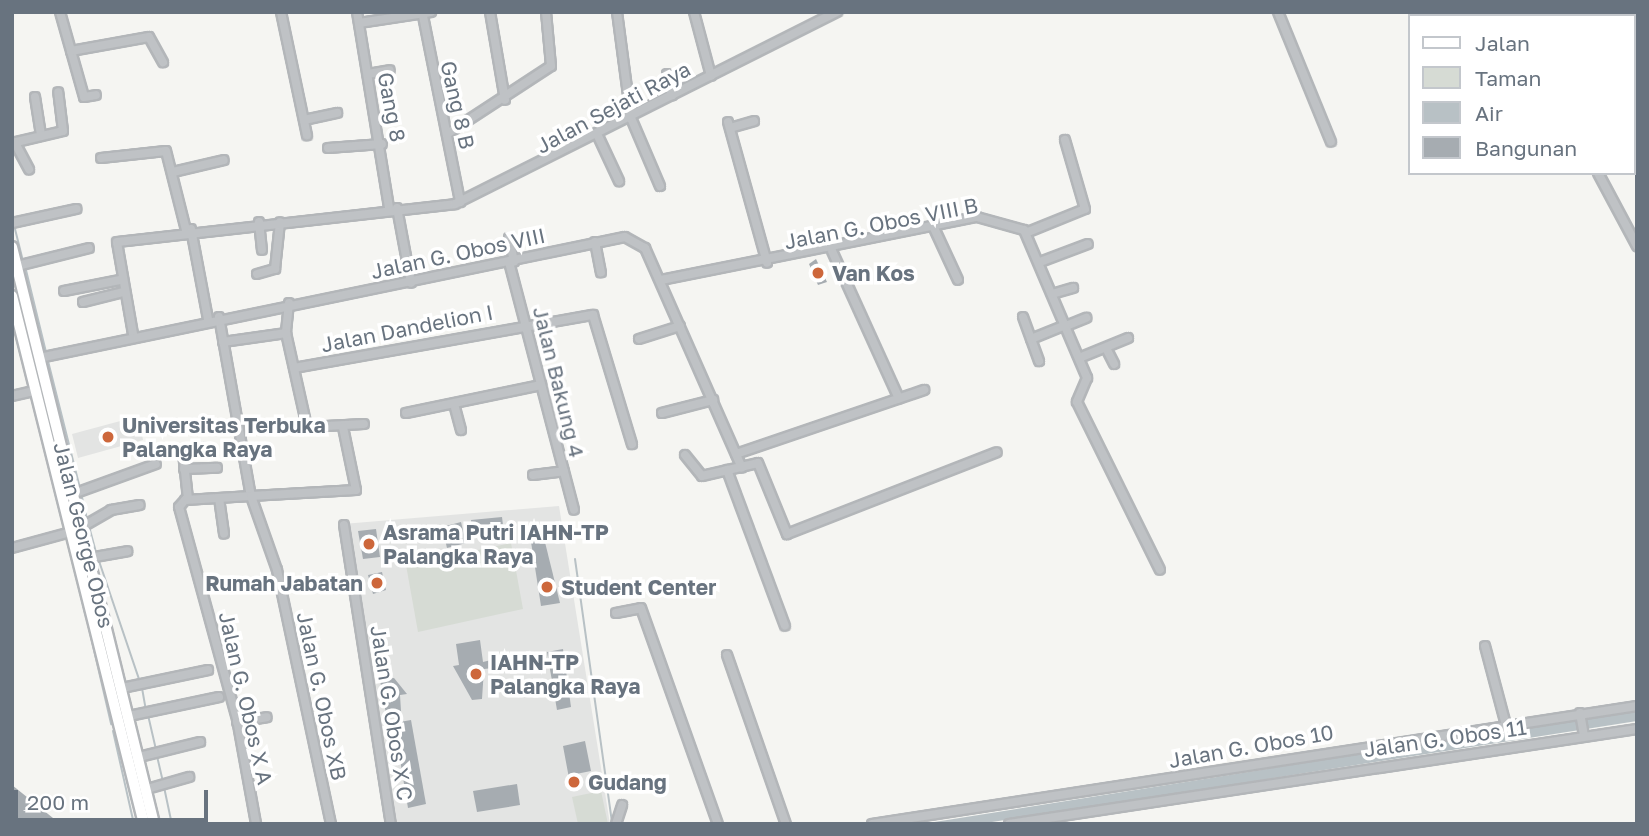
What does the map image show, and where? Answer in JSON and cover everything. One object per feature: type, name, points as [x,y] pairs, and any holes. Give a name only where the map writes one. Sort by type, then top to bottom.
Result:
[{"type":"main road","name":"Jalan George Obos","points":[[12,247],[39,358],[71,532],[144,824]]},
{"type":"main road","name":"Jalan George Obos","points":[[12,296],[37,390],[82,527],[147,789],[153,824]]},
{"type":"street","points":[[60,12],[84,97],[96,95]]},
{"type":"street","points":[[281,12],[307,135]]},
{"type":"street","name":"Gang 8","points":[[357,12],[393,208],[411,283]]},
{"type":"street","points":[[489,12],[505,100]]},
{"type":"street","points":[[447,134],[505,100],[551,66],[546,12]]},
{"type":"street","points":[[617,12],[627,67],[631,118],[660,186]]},
{"type":"street","points":[[695,12],[710,76]]},
{"type":"street","name":"Jalan Sejati Raya","points":[[120,280],[115,243],[188,230],[460,202],[598,136],[672,95],[837,12]]},
{"type":"street","points":[[1278,12],[1331,142]]},
{"type":"street","points":[[359,23],[427,14]]},
{"type":"street","name":"Gang 8 B","points":[[427,14],[460,202]]},
{"type":"street","points":[[71,51],[149,37],[163,62]]},
{"type":"street","points":[[368,74],[390,70]]},
{"type":"street","points":[[667,74],[672,95]]},
{"type":"street","points":[[29,169],[14,143],[64,128],[58,92]]},
{"type":"street","points":[[35,97],[41,136]]},
{"type":"street","points":[[304,120],[337,113]]},
{"type":"street","points":[[754,121],[729,125],[767,263]]},
{"type":"street","points":[[598,136],[619,181]]},
{"type":"street","points":[[1065,140],[1085,209],[1028,232],[1087,383],[1077,402],[1160,570]]},
{"type":"street","points":[[328,148],[382,144]]},
{"type":"street","points":[[101,158],[163,149],[173,172],[208,319]]},
{"type":"street","points":[[173,172],[224,160]]},
{"type":"street","points":[[1599,175],[1637,246]]},
{"type":"street","points":[[12,223],[76,209]]},
{"type":"street","name":"Jalan G. Obos VIII B","points":[[661,280],[832,251],[985,217],[1028,232]]},
{"type":"street","points":[[258,222],[262,250]]},
{"type":"street","points":[[257,274],[275,269],[280,222]]},
{"type":"street","points":[[934,228],[958,280]]},
{"type":"street","name":"Jalan G. Obos VIII","points":[[39,358],[133,334],[289,303],[411,283],[621,237],[639,242],[661,280],[742,468]]},
{"type":"street","name":"Jalan Bakung 4","points":[[509,238],[526,326],[574,510]]},
{"type":"street","points":[[595,242],[600,272]]},
{"type":"street","points":[[1040,262],[1088,244]]},
{"type":"street","points":[[17,266],[89,248]]},
{"type":"street","points":[[832,251],[899,399]]},
{"type":"street","points":[[64,291],[120,280],[133,334]]},
{"type":"street","points":[[1052,294],[1073,288]]},
{"type":"street","points":[[83,302],[123,292]]},
{"type":"street","points":[[289,303],[286,333],[307,427],[364,424]]},
{"type":"street","points":[[219,317],[251,496]]},
{"type":"street","name":"Jalan Dandelion I","points":[[294,368],[526,326],[597,317],[632,444]]},
{"type":"street","points":[[1023,317],[1039,361]]},
{"type":"street","points":[[1031,339],[1086,318]]},
{"type":"street","points":[[639,339],[680,326]]},
{"type":"street","points":[[223,342],[286,333]]},
{"type":"street","points":[[1079,358],[1128,338]]},
{"type":"street","points":[[1106,348],[1114,364]]},
{"type":"street","points":[[405,413],[541,385]]},
{"type":"street","points":[[12,396],[37,390]]},
{"type":"street","points":[[736,454],[924,390]]},
{"type":"street","points":[[662,413],[713,400]]},
{"type":"street","points":[[453,404],[461,430]]},
{"type":"street","points":[[203,448],[183,453],[188,499],[356,490],[343,427]]},
{"type":"street","points":[[685,455],[698,475],[760,465],[790,534],[997,452]]},
{"type":"street","points":[[73,494],[156,464]]},
{"type":"street","points":[[184,469],[217,468]]},
{"type":"street","points":[[727,470],[785,626]]},
{"type":"street","points":[[533,475],[564,471]]},
{"type":"street","name":"Jalan G. Obos XB","points":[[251,496],[277,570],[331,824]]},
{"type":"street","points":[[219,498],[224,534]]},
{"type":"street","name":"Jalan G. Obos X A","points":[[188,499],[179,503],[180,516],[237,722],[256,824]]},
{"type":"street","points":[[82,527],[140,505]]},
{"type":"street","name":"Jalan G. Obos X C","points":[[344,525],[391,824]]},
{"type":"street","points":[[12,548],[71,532]]},
{"type":"street","points":[[89,558],[127,551]]},
{"type":"street","points":[[616,613],[641,608],[718,824]]},
{"type":"street","points":[[1485,646],[1506,725]]},
{"type":"street","points":[[727,655],[786,824]]},
{"type":"street","points":[[122,688],[208,670]]},
{"type":"street","points":[[129,716],[219,697]]},
{"type":"street","name":"Jalan G. Obos 10","points":[[872,824],[1637,706]]},
{"type":"street","points":[[1580,716],[1583,733]]},
{"type":"street","points":[[237,722],[267,717]]},
{"type":"street","name":"Jalan G. Obos 11","points":[[1009,824],[1583,733],[1637,729]]},
{"type":"street","points":[[139,757],[200,742]]},
{"type":"street","points":[[147,789],[189,777]]},
{"type":"street","points":[[616,824],[622,805]]},
{"type":"shaded area","name":"Universitas Terbuka Palangka Raya","points":[[139,416],[143,440],[78,458],[72,434]]},
{"type":"shaded area","name":"IAHN-TP Palangka Raya","points":[[559,506],[610,824],[391,824],[343,524]]},
{"type":"green space","points":[[511,543],[523,609],[418,632],[406,565]]},
{"type":"green space","points":[[601,791],[608,824],[578,824],[572,797]]},
{"type":"water","points":[[1637,710],[1637,721],[979,824],[922,824]]},
{"type":"building","name":"Van Kos","points":[[816,259],[827,282],[818,285],[809,264]]},
{"type":"building","points":[[502,517],[504,533],[472,530],[471,520]]},
{"type":"building","points":[[461,522],[466,543],[447,548],[442,527]]},
{"type":"building","points":[[541,526],[560,603],[541,606],[529,529]]},
{"type":"building","name":"Asrama Putri IAHN-TP Palangka Raya","points":[[376,529],[380,557],[363,559],[358,531]]},
{"type":"building","name":"Rumah Jabatan","points":[[382,572],[386,590],[373,594],[368,575]]},
{"type":"building","points":[[480,640],[483,662],[491,660],[493,668],[484,669],[482,699],[472,700],[453,666],[459,665],[456,644]]},
{"type":"building","points":[[563,649],[571,707],[557,710],[547,652]]},
{"type":"building","points":[[394,678],[407,694],[400,695],[401,711],[386,714],[380,680]]},
{"type":"building","points":[[411,720],[426,804],[408,808],[394,723]]},
{"type":"building","points":[[585,741],[591,771],[576,774],[579,788],[571,789],[563,746]]},
{"type":"building","points":[[517,784],[520,805],[477,812],[473,791]]},
{"type":"building","points":[[12,785],[53,818],[48,824],[12,824]]},
{"type":"waterway","points":[[14,225],[23,260]]},
{"type":"waterway","points":[[25,266],[46,352]]},
{"type":"waterway","points":[[48,361],[80,488]]},
{"type":"waterway","points":[[81,493],[87,518]]},
{"type":"waterway","points":[[90,530],[96,552]]},
{"type":"waterway","points":[[69,543],[85,613]]},
{"type":"waterway","points":[[575,559],[612,822]]},
{"type":"waterway","points":[[99,561],[139,679]]},
{"type":"waterway","points":[[88,624],[111,724]]},
{"type":"waterway","points":[[142,688],[146,710]]},
{"type":"waterway","points":[[148,715],[156,751]]},
{"type":"waterway","points":[[113,731],[134,824]]},
{"type":"waterway","points":[[157,756],[163,782]]},
{"type":"waterway","points":[[164,787],[172,824]]},
{"type":"place","name":"Van Kos","points":[[818,273]]},
{"type":"place","name":"Universitas Terbuka Palangka Raya","points":[[108,437]]},
{"type":"place","name":"Asrama Putri IAHN-TP Palangka Raya","points":[[369,544]]},
{"type":"place","name":"Rumah Jabatan","points":[[377,583]]},
{"type":"place","name":"Student Center","points":[[547,587]]},
{"type":"place","name":"IAHN-TP Palangka Raya","points":[[476,674]]},
{"type":"place","name":"Gudang","points":[[574,782]]}]
